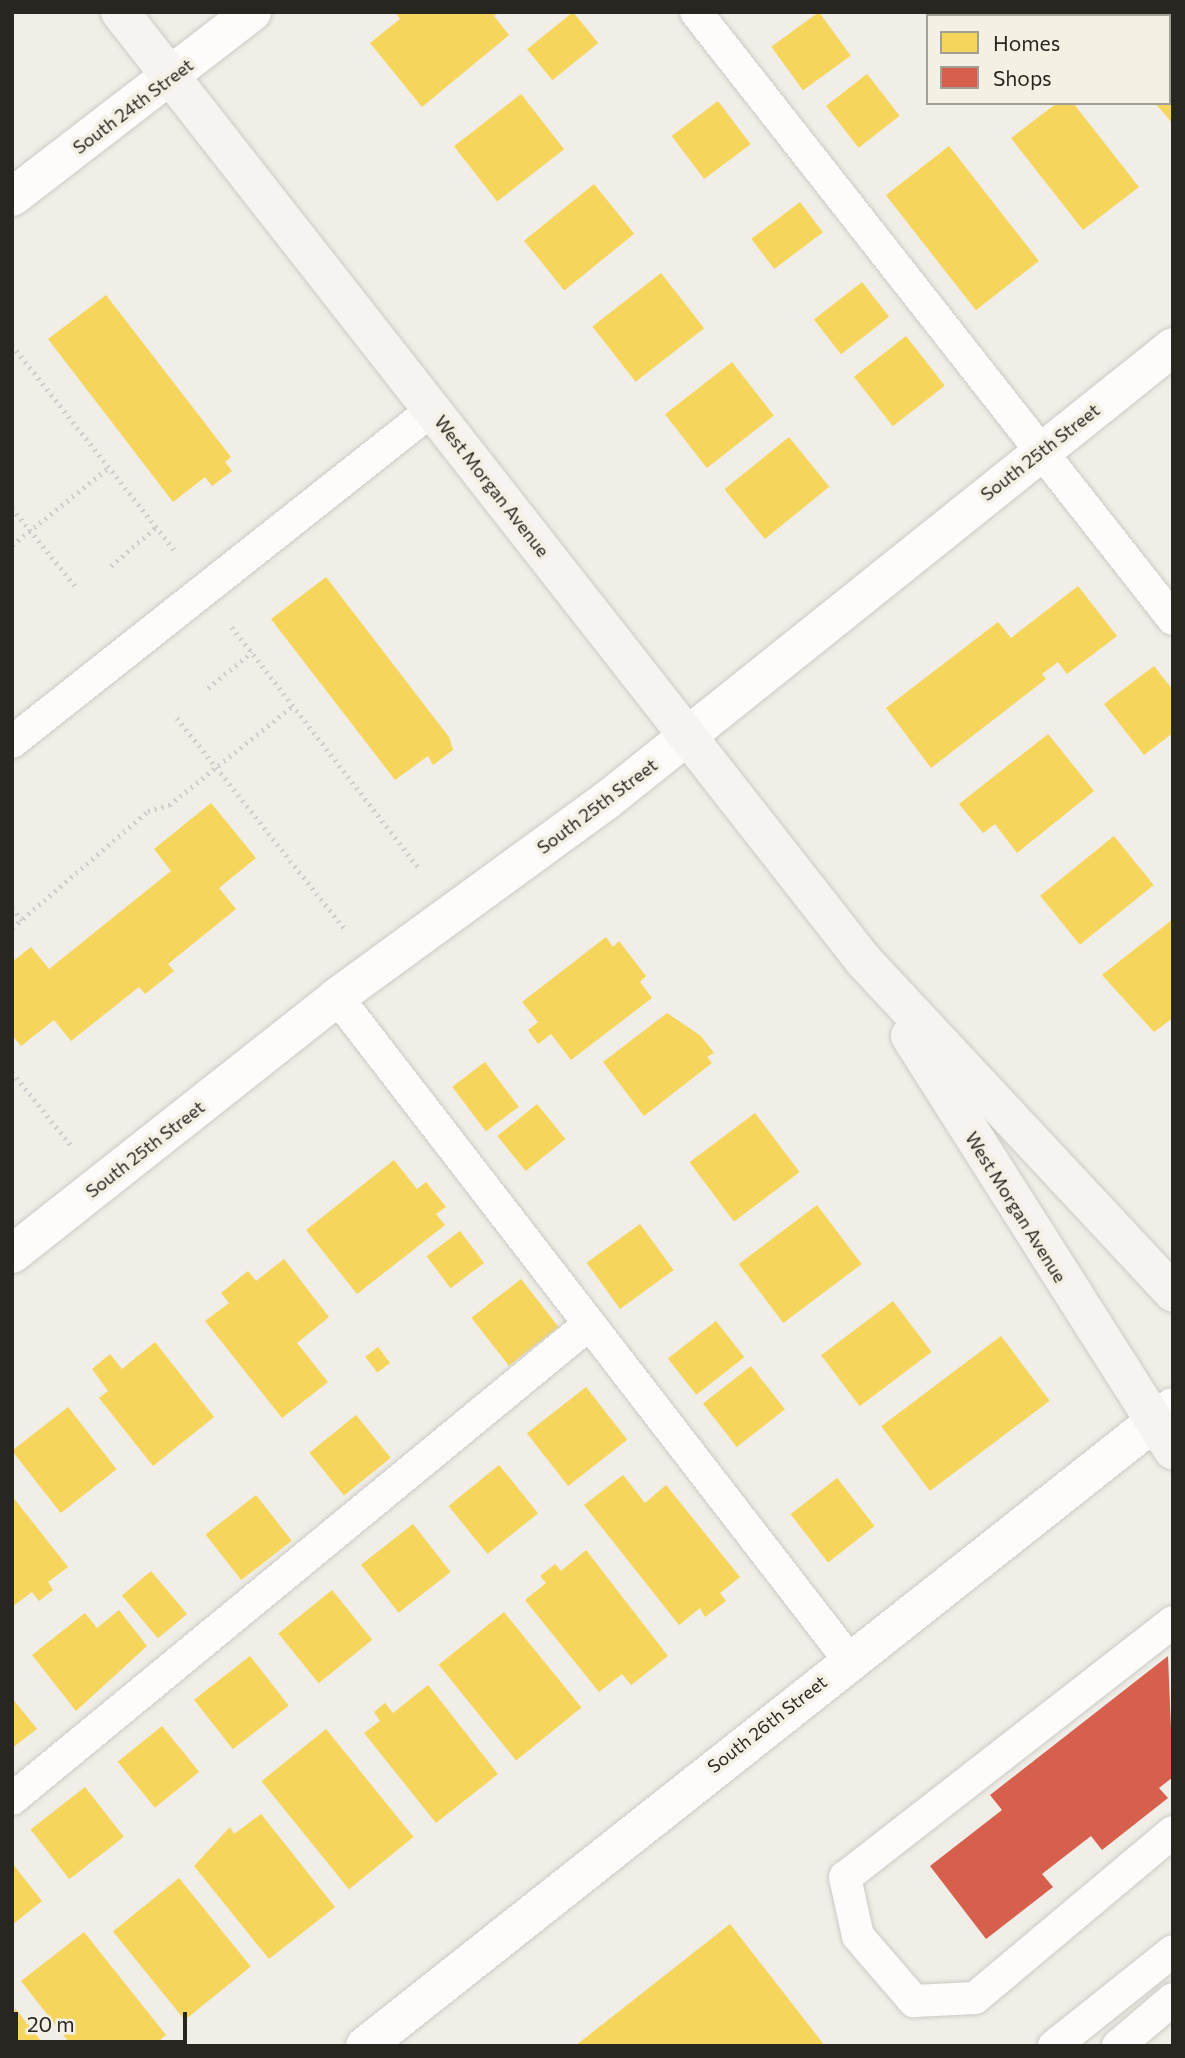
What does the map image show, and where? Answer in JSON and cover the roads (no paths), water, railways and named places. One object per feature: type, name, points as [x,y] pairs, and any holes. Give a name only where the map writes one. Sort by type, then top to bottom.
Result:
[{"type":"street","name":"West Morgan Avenue","points":[[120,12],[863,960],[1173,1293]]},
{"type":"street","name":"South 24th Street","points":[[12,197],[252,12]]},
{"type":"street","name":"South 25th Street","points":[[12,1254],[337,997],[687,736],[1042,448],[1173,347]]},
{"type":"street","name":"West Morgan Avenue","points":[[863,960],[1166,1427]]},
{"type":"street","name":"South 26th Street","points":[[365,2046],[849,1660],[1166,1427]]},
{"type":"lane","points":[[696,12],[1042,448],[1173,619]]},
{"type":"lane","points":[[12,743],[432,410]]},
{"type":"lane","points":[[337,997],[849,1660]]},
{"type":"lane","points":[[12,1799],[588,1325]]},
{"type":"lane","points":[[1173,1622],[845,1877],[858,1936],[914,2001],[975,1998],[1173,1832]]},
{"type":"lane","points":[[1075,2039],[1173,1951]]},
{"type":"lane","points":[[1118,2046],[1173,1998]]}]
